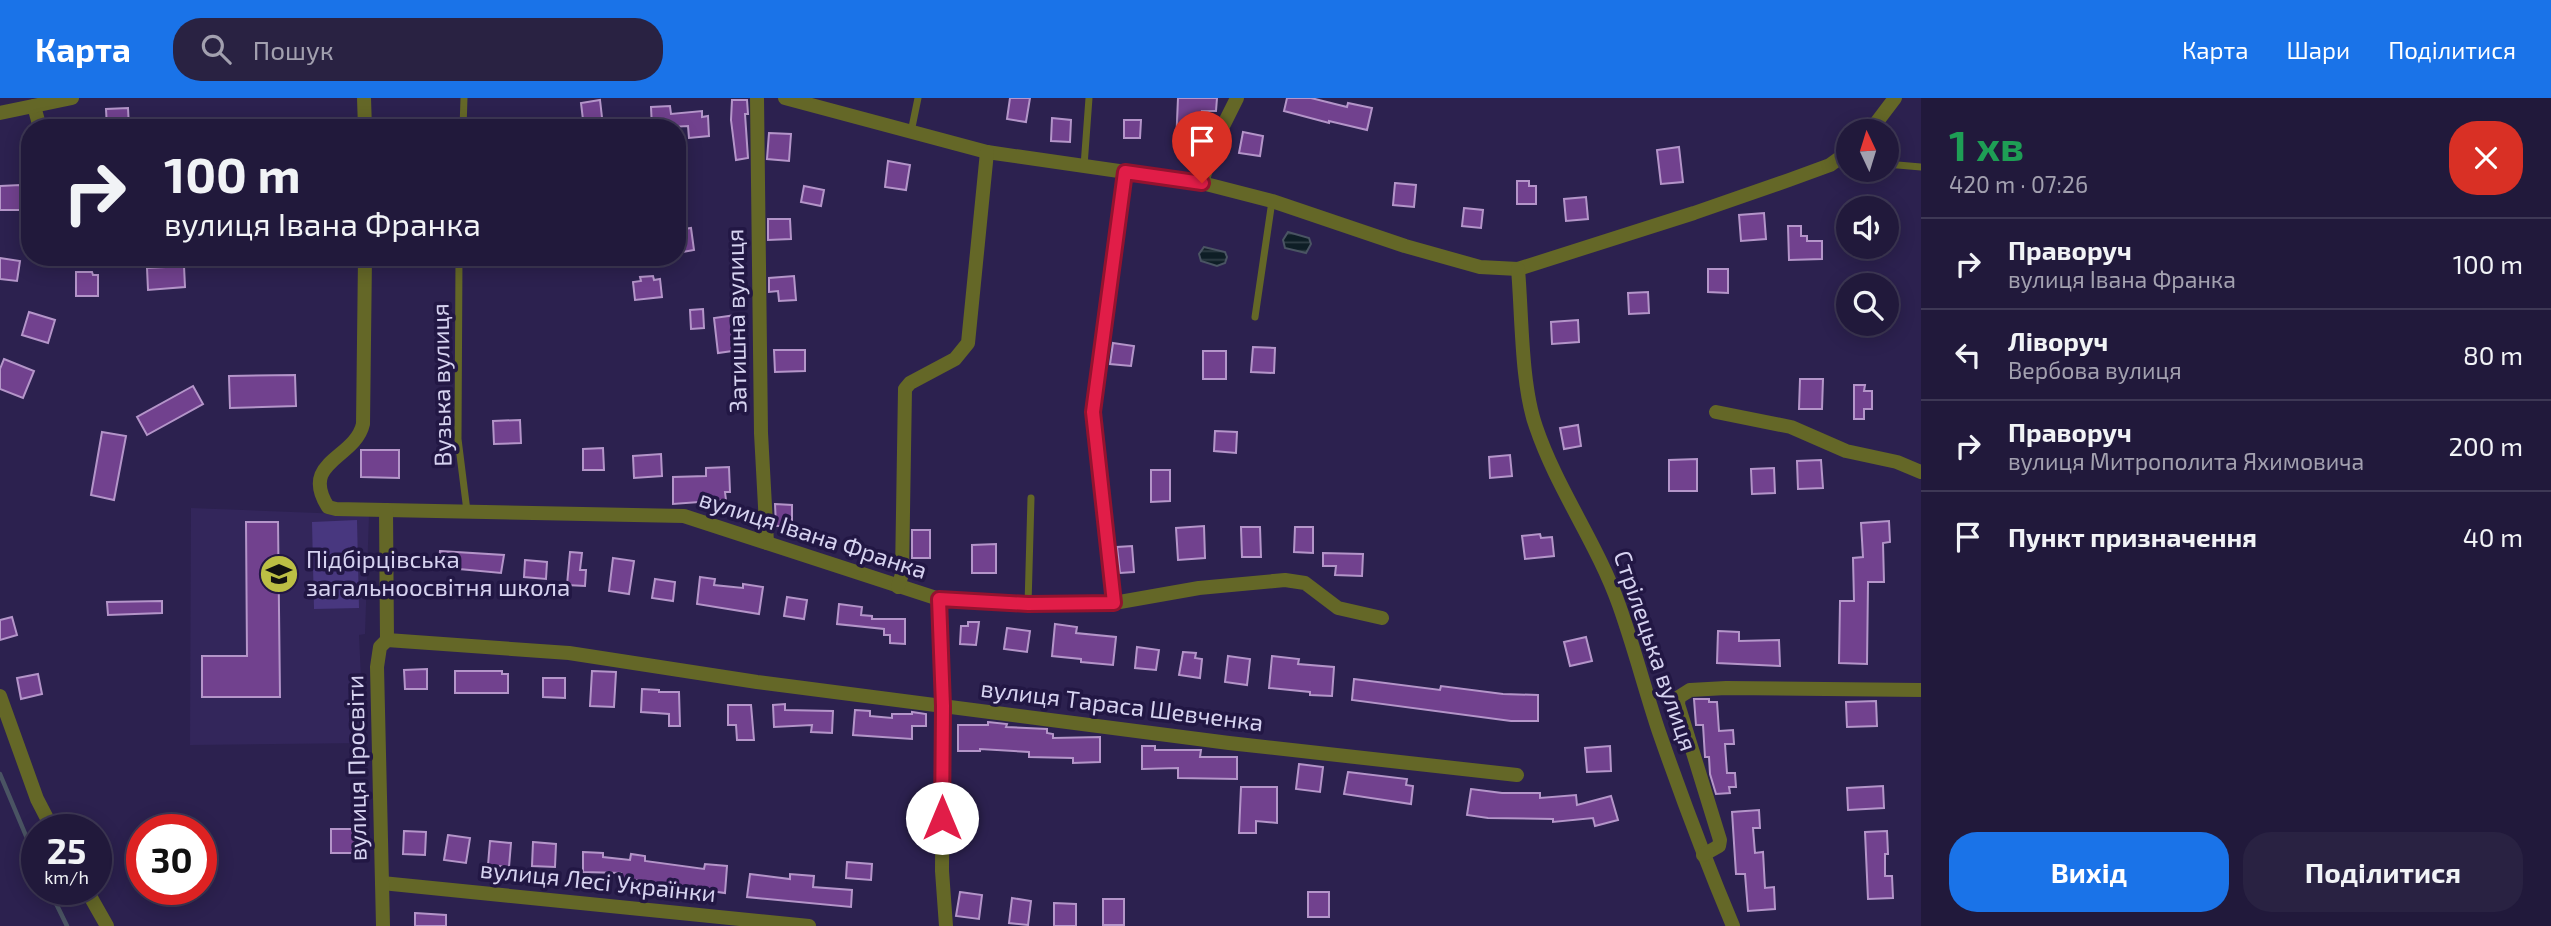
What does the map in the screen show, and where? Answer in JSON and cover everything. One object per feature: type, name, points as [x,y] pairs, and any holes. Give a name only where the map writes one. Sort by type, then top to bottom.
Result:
[{"type":"street","points":[[0,113],[72,98]]},
{"type":"street","points":[[364,98],[365,119]]},
{"type":"street","name":"Затишна вулиця","points":[[757,98],[761,433],[767,543]]},
{"type":"street","points":[[785,98],[987,152],[1202,183],[1272,201],[1405,246],[1480,267],[1518,269],[1694,213],[1789,180],[1836,160]]},
{"type":"street","points":[[1202,183],[1213,146],[1237,98]]},
{"type":"street","points":[[1879,119],[1895,98]]},
{"type":"street","points":[[34,106],[38,119]]},
{"type":"street","points":[[898,587],[902,574],[905,389],[910,383],[955,359],[968,343],[987,152]]},
{"type":"street","points":[[1114,603],[1093,412],[1125,172]]},
{"type":"street","points":[[365,266],[361,434],[322,473],[319,490],[328,507],[386,510]]},
{"type":"street","name":"Стрілецька вулиця","points":[[1518,269],[1528,386],[1535,425],[1549,460],[1604,566],[1703,855],[1733,926]]},
{"type":"street","points":[[1716,412],[1791,427],[1846,451],[1897,462],[1921,472]]},
{"type":"street","name":"вулиця Івана Франка","points":[[386,510],[684,516],[939,599],[1028,604],[1114,603],[1199,589],[1285,580],[1305,583],[1338,608],[1382,618]]},
{"type":"street","name":"вулиця Просвіти","points":[[383,926],[377,667],[380,647],[387,640],[386,510]]},
{"type":"street","points":[[939,599],[943,706],[942,871],[946,926]]},
{"type":"street","name":"вулиця Тараса Шевченка","points":[[387,640],[569,653],[757,682],[1229,743],[1517,775]]},
{"type":"street","points":[[1703,855],[1719,846],[1720,840],[1678,704],[1679,697],[1684,693],[1726,688],[1921,690]]},
{"type":"street","points":[[0,696],[45,814]]},
{"type":"street","name":"вулиця Лесі Українки","points":[[382,883],[809,926]]},
{"type":"street","points":[[95,905],[107,926]]},
{"type":"lane","points":[[463,119],[464,98]]},
{"type":"lane","points":[[911,133],[918,98]]},
{"type":"lane","points":[[1084,167],[1089,98]]},
{"type":"lane","points":[[1899,165],[1921,167]]},
{"type":"lane","points":[[1255,317],[1272,201]]},
{"type":"lane","name":"Вузька вулиця","points":[[459,266],[458,439],[467,511]]},
{"type":"lane","points":[[1028,604],[1031,498]]},
{"type":"shaded area","name":"Підбірцівська загальноосвітня школа","points":[[191,508],[369,515],[365,634],[359,635],[364,743],[190,745]]},
{"type":"shaded area","points":[[357,520],[359,608],[314,609],[312,522]]},
{"type":"water","points":[[1288,232],[1309,238],[1311,244],[1306,253],[1285,248],[1283,240]]},
{"type":"water","points":[[1204,247],[1225,252],[1225,263],[1217,266],[1201,261],[1199,254]]},
{"type":"building","points":[[1010,98],[1030,98],[1026,122],[1007,119]]},
{"type":"building","points":[[1178,98],[1217,98],[1216,111],[1202,111],[1200,146],[1176,145]]},
{"type":"building","points":[[1287,98],[1311,98],[1347,107],[1348,103],[1372,108],[1367,130],[1284,111]]},
{"type":"building","points":[[600,100],[602,119],[583,119],[581,103]]},
{"type":"building","points":[[732,100],[747,100],[748,114],[745,114],[748,158],[736,160],[731,120]]},
{"type":"building","points":[[670,106],[671,114],[702,111],[702,117],[708,116],[709,136],[689,138],[686,119],[652,119],[651,107]]},
{"type":"building","points":[[128,108],[129,119],[107,119],[106,109]]},
{"type":"building","points":[[1052,118],[1071,120],[1070,142],[1051,141]]},
{"type":"building","points":[[1124,120],[1141,120],[1140,138],[1124,138]]},
{"type":"building","points":[[1243,132],[1263,136],[1260,156],[1239,153]]},
{"type":"building","points":[[769,133],[791,134],[789,161],[767,159]]},
{"type":"building","points":[[1679,147],[1683,182],[1661,184],[1657,150]]},
{"type":"building","points":[[888,161],[910,165],[906,190],[885,187]]},
{"type":"building","points":[[1517,181],[1529,181],[1529,186],[1536,186],[1536,204],[1517,204]]},
{"type":"building","points":[[1395,183],[1416,185],[1414,207],[1393,205]]},
{"type":"building","points":[[20,185],[20,210],[0,210],[0,186]]},
{"type":"building","points":[[804,186],[824,190],[821,206],[801,202]]},
{"type":"building","points":[[1586,197],[1588,219],[1566,221],[1564,199]]},
{"type":"building","points":[[1464,208],[1483,210],[1481,228],[1462,226]]},
{"type":"building","points":[[1764,213],[1766,239],[1741,241],[1739,215]]},
{"type":"building","points":[[768,219],[790,219],[791,239],[768,240]]},
{"type":"building","points":[[1788,226],[1801,226],[1801,236],[1807,236],[1807,241],[1822,241],[1822,259],[1789,260]]},
{"type":"building","points":[[691,228],[694,250],[686,251],[686,229]]},
{"type":"building","points":[[0,258],[20,261],[17,281],[0,279]]},
{"type":"building","points":[[184,266],[185,287],[148,290],[147,268]]},
{"type":"building","points":[[1708,269],[1728,269],[1728,293],[1708,292]]},
{"type":"building","points":[[76,272],[92,272],[93,275],[98,275],[98,296],[76,296]]},
{"type":"building","points":[[653,276],[654,280],[660,279],[662,297],[635,300],[633,282],[641,281],[640,277]]},
{"type":"building","points":[[794,276],[796,300],[779,301],[778,291],[769,292],[769,278]]},
{"type":"building","points":[[1648,292],[1649,313],[1629,314],[1628,293]]},
{"type":"building","points":[[703,309],[704,328],[691,329],[690,310]]},
{"type":"building","points":[[29,312],[55,320],[48,343],[22,335]]},
{"type":"building","points":[[736,315],[740,350],[718,353],[714,318]]},
{"type":"building","points":[[1578,320],[1579,342],[1552,344],[1551,322]]},
{"type":"building","points":[[1113,343],[1134,346],[1131,366],[1110,364]]},
{"type":"building","points":[[1253,347],[1275,348],[1274,373],[1251,372]]},
{"type":"building","points":[[774,350],[805,350],[805,371],[775,372]]},
{"type":"building","points":[[1203,351],[1226,351],[1226,379],[1203,379]]},
{"type":"building","points":[[4,359],[34,371],[23,398],[0,389],[0,369]]},
{"type":"building","points":[[295,375],[296,406],[230,408],[229,376]]},
{"type":"building","points":[[1800,379],[1823,379],[1822,409],[1799,409]]},
{"type":"building","points":[[1854,385],[1865,385],[1864,391],[1872,391],[1872,409],[1864,409],[1864,419],[1854,419]]},
{"type":"building","points":[[193,386],[203,404],[147,435],[137,417]]},
{"type":"building","points":[[520,420],[521,443],[494,444],[493,421]]},
{"type":"building","points":[[1578,425],[1581,446],[1564,449],[1560,428]]},
{"type":"building","points":[[1215,431],[1237,432],[1236,453],[1214,451]]},
{"type":"building","points":[[102,432],[126,436],[114,500],[91,495]]},
{"type":"building","points":[[603,448],[604,470],[583,470],[583,449]]},
{"type":"building","points":[[361,450],[399,450],[399,478],[361,477]]},
{"type":"building","points":[[661,454],[662,476],[634,478],[633,456]]},
{"type":"building","points":[[1510,455],[1512,476],[1490,478],[1489,457]]},
{"type":"building","points":[[1697,459],[1697,491],[1669,491],[1669,460]]},
{"type":"building","points":[[1821,460],[1823,488],[1798,489],[1797,461]]},
{"type":"building","points":[[729,467],[730,492],[725,492],[726,500],[673,504],[673,477],[706,476],[706,468]]},
{"type":"building","points":[[1774,468],[1775,493],[1752,494],[1751,469]]},
{"type":"building","points":[[1151,470],[1170,470],[1170,501],[1151,502]]},
{"type":"building","points":[[775,504],[792,505],[792,526],[776,526]]},
{"type":"building","points":[[1889,521],[1890,542],[1883,543],[1884,582],[1868,582],[1867,664],[1839,663],[1840,601],[1854,601],[1853,558],[1863,557],[1861,523]]},
{"type":"building","points":[[246,522],[278,522],[280,697],[202,697],[202,656],[247,656]]},
{"type":"building","points":[[1204,526],[1205,558],[1178,560],[1176,528]]},
{"type":"building","points":[[1241,527],[1260,527],[1261,557],[1242,557]]},
{"type":"building","points":[[1295,527],[1313,527],[1313,553],[1294,552]]},
{"type":"building","points":[[912,530],[930,530],[930,558],[912,558]]},
{"type":"building","points":[[1540,534],[1541,538],[1552,537],[1554,556],[1525,559],[1522,536]]},
{"type":"building","points":[[996,544],[996,573],[972,573],[972,545]]},
{"type":"building","points":[[1132,546],[1134,572],[1120,573],[1117,547]]},
{"type":"building","points":[[440,551],[504,555],[501,573],[438,567]]},
{"type":"building","points":[[570,552],[582,553],[580,570],[586,570],[585,586],[567,585]]},
{"type":"building","points":[[1323,553],[1363,554],[1362,576],[1335,575],[1336,566],[1323,566]]},
{"type":"building","points":[[613,558],[634,561],[629,594],[609,591]]},
{"type":"building","points":[[525,560],[547,562],[546,579],[524,577]]},
{"type":"building","points":[[700,577],[715,579],[714,585],[743,588],[743,584],[763,587],[759,614],[697,604]]},
{"type":"building","points":[[655,579],[675,582],[673,601],[652,598]]},
{"type":"building","points":[[787,597],[807,600],[804,619],[784,616]]},
{"type":"building","points":[[162,601],[162,613],[108,615],[107,602]]},
{"type":"building","points":[[839,604],[862,607],[861,615],[872,616],[872,619],[905,619],[905,644],[890,643],[890,635],[884,635],[884,629],[837,624]]},
{"type":"building","points":[[12,617],[17,635],[0,640],[0,620]]},
{"type":"building","points":[[968,622],[979,622],[976,645],[960,644],[961,626],[968,626]]},
{"type":"building","points":[[1055,624],[1077,627],[1076,633],[1116,637],[1113,665],[1052,656]]},
{"type":"building","points":[[1007,628],[1030,631],[1027,652],[1004,649]]},
{"type":"building","points":[[1718,631],[1739,632],[1739,641],[1779,640],[1780,666],[1717,663]]},
{"type":"building","points":[[1586,637],[1592,661],[1570,666],[1564,642]]},
{"type":"building","points":[[1137,647],[1159,650],[1156,670],[1135,668]]},
{"type":"building","points":[[1183,652],[1196,653],[1195,658],[1202,659],[1200,678],[1179,675]]},
{"type":"building","points":[[1228,656],[1250,659],[1247,685],[1225,682]]},
{"type":"building","points":[[1272,656],[1299,659],[1298,664],[1334,667],[1332,696],[1269,688]]},
{"type":"building","points":[[427,669],[427,689],[405,689],[404,670]]},
{"type":"building","points":[[455,671],[502,671],[502,674],[508,674],[508,693],[455,693]]},
{"type":"building","points":[[592,671],[616,672],[614,707],[590,706]]},
{"type":"building","points":[[38,674],[42,694],[21,699],[17,678]]},
{"type":"building","points":[[543,678],[565,678],[565,698],[543,697]]},
{"type":"building","points":[[1354,679],[1440,690],[1441,686],[1503,694],[1538,695],[1538,721],[1511,721],[1352,700]]},
{"type":"building","points":[[642,689],[679,692],[680,726],[669,726],[669,714],[641,712]]},
{"type":"building","points":[[1694,699],[1717,702],[1719,731],[1733,730],[1734,744],[1725,744],[1727,773],[1735,773],[1736,787],[1729,787],[1730,793],[1716,794],[1710,774],[1709,757],[1705,757],[1703,725],[1696,725]]},
{"type":"building","points":[[1876,701],[1877,726],[1847,727],[1846,702]]},
{"type":"building","points":[[785,704],[785,710],[833,711],[832,733],[811,732],[812,725],[774,727],[773,705]]},
{"type":"building","points":[[728,705],[751,705],[754,740],[737,740],[736,725],[728,725]]},
{"type":"building","points":[[855,710],[870,711],[870,716],[892,718],[892,714],[926,714],[926,726],[912,726],[912,739],[853,735]]},
{"type":"building","points":[[988,722],[1007,724],[1006,727],[1047,729],[1047,733],[1053,734],[1053,738],[1100,737],[1100,762],[1073,763],[1073,758],[1029,757],[1029,752],[980,749],[958,751],[958,725],[988,725]]},
{"type":"building","points":[[1142,746],[1155,746],[1155,750],[1201,750],[1200,757],[1237,757],[1237,779],[1178,778],[1178,768],[1142,769]]},
{"type":"building","points":[[1610,746],[1611,771],[1587,772],[1585,748]]},
{"type":"building","points":[[1299,764],[1323,767],[1320,792],[1296,789]]},
{"type":"building","points":[[1348,772],[1407,779],[1406,785],[1413,786],[1411,804],[1344,794]]},
{"type":"building","points":[[1883,786],[1884,808],[1848,810],[1847,788]]},
{"type":"building","points":[[1241,787],[1277,787],[1277,823],[1256,821],[1256,833],[1239,833]]},
{"type":"building","points":[[1471,789],[1502,793],[1540,793],[1540,798],[1576,795],[1577,805],[1611,796],[1618,820],[1595,826],[1593,818],[1553,822],[1553,819],[1467,815]]},
{"type":"building","points":[[1759,810],[1760,828],[1753,828],[1755,853],[1763,852],[1765,888],[1774,887],[1775,909],[1748,911],[1745,874],[1736,874],[1732,812]]},
{"type":"building","points":[[331,829],[361,829],[361,853],[331,853]]},
{"type":"building","points":[[404,831],[426,832],[425,855],[403,854]]},
{"type":"building","points":[[1887,831],[1885,876],[1892,876],[1893,898],[1868,899],[1865,832]]},
{"type":"building","points":[[448,835],[470,838],[466,863],[444,860]]},
{"type":"building","points":[[490,841],[511,843],[509,867],[488,865]]},
{"type":"building","points":[[533,842],[556,844],[555,867],[532,866]]},
{"type":"building","points":[[583,852],[603,853],[603,857],[630,860],[631,854],[645,856],[645,861],[704,869],[705,864],[727,866],[725,893],[620,878],[621,873],[583,872]]},
{"type":"building","points":[[847,862],[872,864],[871,880],[846,878]]},
{"type":"building","points":[[750,874],[790,879],[790,874],[814,876],[813,887],[852,890],[851,907],[747,897]]},
{"type":"building","points":[[960,892],[982,895],[979,919],[956,916]]},
{"type":"building","points":[[1308,892],[1329,892],[1329,917],[1308,917]]},
{"type":"building","points":[[1012,898],[1031,901],[1028,925],[1009,923]]},
{"type":"building","points":[[1103,899],[1124,899],[1124,925],[1103,925]]},
{"type":"building","points":[[1054,903],[1076,904],[1076,926],[1054,926]]},
{"type":"building","points":[[415,913],[446,915],[446,926],[415,926]]},
{"type":"waterway","points":[[0,774],[21,824]]},
{"type":"waterway","points":[[57,905],[67,926]]},
{"type":"place","name":"Підбірцівська загальноосвітня школа","points":[[279,574]]},
{"type":"route","points":[[942,818],[943,706],[939,599],[1028,604],[1114,603],[1093,412],[1125,172],[1202,183]]}]
